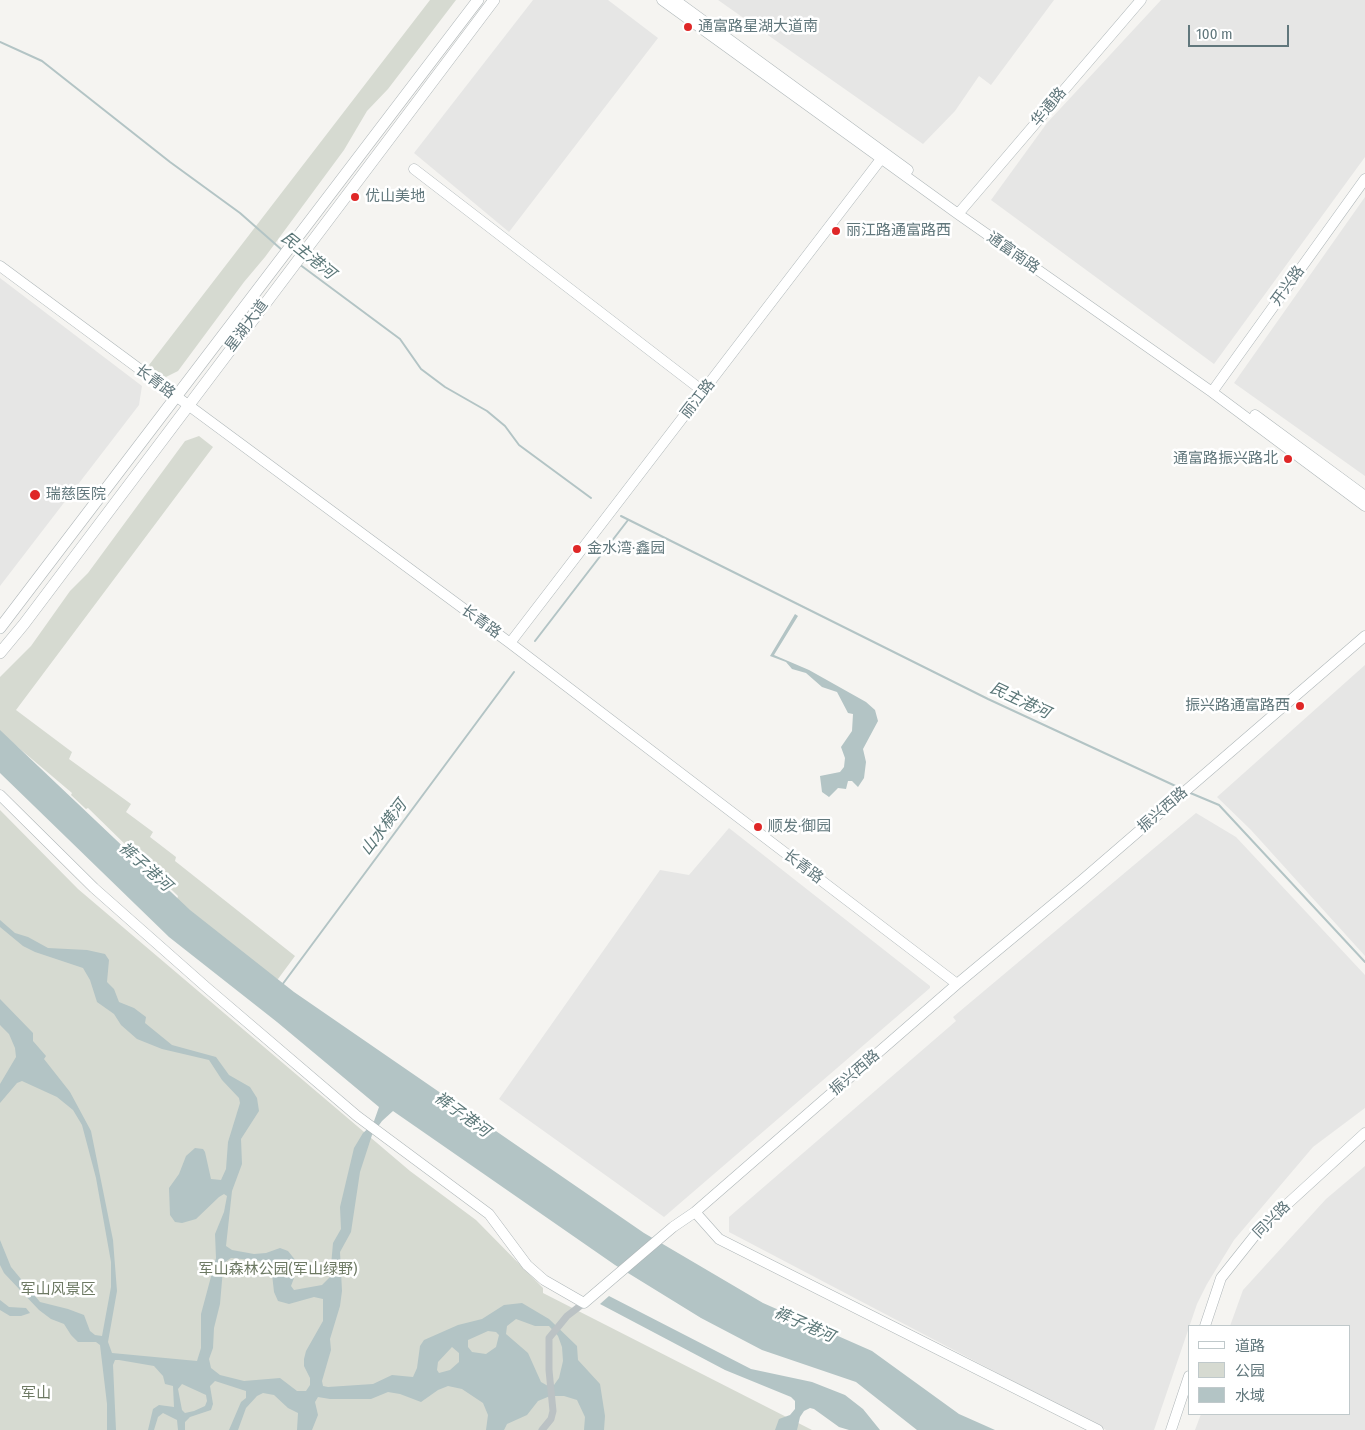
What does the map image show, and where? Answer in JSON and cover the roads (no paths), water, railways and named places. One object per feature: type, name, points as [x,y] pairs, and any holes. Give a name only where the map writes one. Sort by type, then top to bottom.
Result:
[{"type":"main road","name":"星湖大道","points":[[0,628],[478,0]]},
{"type":"main road","name":"星湖大道","points":[[0,653],[494,0]]},
{"type":"street","name":"通富南路","points":[[662,0],[1213,390],[1322,462],[1365,496]]},
{"type":"street","name":"通富南路","points":[[675,0],[882,156]]},
{"type":"street","name":"华通路","points":[[960,211],[1141,0]]},
{"type":"street","name":"丽江路","points":[[510,643],[704,392],[882,156]]},
{"type":"street","points":[[414,169],[704,392]]},
{"type":"street","name":"开兴路","points":[[1213,390],[1365,179]]},
{"type":"street","name":"长青路","points":[[0,266],[176,398],[510,643],[957,984]]},
{"type":"street","name":"通富南路","points":[[1213,390],[1365,506]]},
{"type":"street","name":"振兴西路","points":[[584,1303],[695,1212],[957,984],[1365,636]]},
{"type":"street","points":[[0,795],[108,901],[206,987],[373,1128],[489,1214],[518,1254],[539,1275],[584,1303],[567,1316],[549,1338],[552,1416],[542,1430]]},
{"type":"street","name":"同兴路","points":[[1205,1325],[1221,1278],[1260,1229],[1365,1133]]},
{"type":"street","points":[[695,1212],[719,1240],[1098,1430]]},
{"type":"street","points":[[1171,1430],[1188,1379]]},
{"type":"water","points":[[795,614],[798,616],[774,655],[809,670],[866,702],[875,710],[878,721],[863,749],[866,762],[864,778],[858,787],[852,781],[848,781],[846,789],[838,788],[829,797],[822,792],[820,776],[840,772],[844,767],[845,758],[841,747],[852,731],[853,714],[848,713],[837,692],[822,687],[806,673],[792,669],[786,662],[770,656]]},
{"type":"water","name":"裤子港河","points":[[0,730],[190,910],[294,992],[644,1233],[763,1303],[872,1351],[959,1414],[995,1430],[917,1430],[856,1382],[762,1350],[701,1318],[615,1265],[393,1111],[382,1121],[372,1135],[360,1172],[351,1232],[340,1252],[342,1291],[340,1306],[330,1339],[331,1350],[322,1381],[323,1386],[373,1384],[392,1375],[413,1377],[417,1368],[420,1346],[424,1340],[458,1325],[482,1319],[504,1305],[522,1303],[549,1319],[577,1346],[578,1360],[600,1384],[605,1416],[604,1430],[584,1430],[585,1417],[577,1400],[564,1396],[550,1396],[538,1401],[527,1415],[507,1424],[504,1430],[486,1430],[488,1415],[483,1403],[462,1389],[448,1386],[438,1390],[421,1402],[400,1394],[388,1392],[371,1399],[330,1399],[318,1397],[315,1402],[318,1415],[312,1430],[297,1430],[298,1413],[288,1408],[274,1395],[263,1393],[257,1396],[246,1408],[238,1430],[229,1430],[241,1402],[246,1398],[246,1391],[215,1381],[210,1386],[213,1404],[211,1410],[190,1417],[185,1422],[185,1430],[178,1430],[177,1420],[163,1413],[158,1417],[154,1430],[148,1430],[153,1409],[159,1405],[174,1407],[173,1386],[165,1384],[163,1376],[154,1366],[115,1360],[113,1365],[116,1430],[107,1430],[107,1404],[100,1345],[96,1342],[78,1342],[64,1324],[51,1319],[39,1310],[4,1273],[0,1265],[0,1240],[11,1267],[40,1302],[84,1315],[90,1331],[95,1335],[102,1336],[111,1287],[111,1262],[96,1178],[82,1125],[73,1110],[57,1097],[22,1081],[17,1083],[0,1103],[0,1084],[16,1057],[15,1048],[9,1034],[0,1025],[0,999],[33,1033],[33,1041],[46,1056],[44,1059],[70,1092],[91,1131],[113,1240],[117,1291],[108,1342],[112,1353],[197,1361],[201,1348],[201,1314],[216,1258],[215,1234],[224,1212],[227,1196],[224,1194],[219,1197],[196,1219],[182,1223],[175,1222],[170,1215],[169,1188],[179,1174],[186,1156],[195,1148],[203,1149],[205,1152],[211,1179],[221,1180],[226,1169],[228,1142],[240,1103],[239,1098],[222,1080],[209,1060],[162,1049],[137,1039],[121,1025],[114,1014],[97,1002],[90,980],[83,968],[35,952],[23,946],[0,927],[0,920],[15,933],[28,937],[48,948],[87,950],[105,954],[109,960],[107,982],[114,989],[119,1002],[134,1008],[146,1017],[145,1023],[172,1045],[216,1057],[229,1075],[250,1087],[257,1098],[259,1111],[241,1139],[242,1164],[232,1191],[226,1246],[232,1250],[254,1254],[266,1253],[280,1248],[288,1251],[296,1261],[297,1270],[291,1286],[294,1290],[322,1285],[330,1277],[333,1243],[341,1229],[340,1207],[354,1148],[363,1133],[373,1124],[379,1107],[277,1022],[169,937],[0,773]],"holes":[[[231,1258],[263,1261],[271,1265],[274,1292],[278,1301],[289,1304],[314,1297],[323,1299],[323,1321],[306,1351],[304,1359],[304,1366],[310,1378],[310,1385],[306,1391],[297,1391],[280,1378],[244,1381],[220,1375],[211,1368],[209,1359],[213,1348],[214,1328],[220,1304],[225,1262]],[[516,1319],[535,1326],[549,1326],[558,1336],[562,1347],[563,1361],[559,1378],[554,1385],[548,1386],[541,1382],[528,1353],[506,1334],[507,1326]],[[488,1331],[496,1332],[499,1335],[496,1347],[486,1354],[472,1352],[468,1347],[468,1340]],[[452,1347],[459,1353],[459,1362],[450,1370],[439,1373],[437,1370],[438,1362]],[[182,1384],[206,1395],[207,1401],[205,1406],[185,1413],[182,1410],[178,1389]]]},
{"type":"water","points":[[609,1296],[751,1369],[812,1382],[845,1395],[863,1409],[880,1430],[849,1430],[839,1427],[810,1408],[804,1411],[800,1417],[797,1430],[775,1430],[779,1419],[790,1415],[795,1409],[795,1401],[791,1397],[725,1370],[600,1304]]},
{"type":"water","points":[[0,1300],[9,1307],[26,1308],[30,1313],[21,1316],[10,1316],[0,1310]]},
{"type":"waterway","name":"民主港河","points":[[0,42],[42,61],[170,162],[240,213],[282,250]]},
{"type":"waterway","name":"民主港河","points":[[299,264],[400,339],[421,369],[445,387],[487,411],[505,426],[519,445],[591,498]]},
{"type":"waterway","name":"民主港河","points":[[621,516],[988,699],[1182,789]]},
{"type":"waterway","name":"山水横河","points":[[535,641],[628,520]]},
{"type":"waterway","name":"山水横河","points":[[282,985],[514,672]]},
{"type":"waterway","name":"民主港河","points":[[1188,792],[1219,805],[1365,962]]},
{"type":"place","name":"通富路星湖大道南","points":[[688,27]]},
{"type":"place","name":"优山美地","points":[[355,197]]},
{"type":"place","name":"丽江路通富路西","points":[[836,231]]},
{"type":"place","name":"通富路振兴路北","points":[[1288,459]]},
{"type":"place","name":"瑞慈医院","points":[[35,495]]},
{"type":"place","name":"金水湾·鑫园","points":[[577,549]]},
{"type":"place","name":"振兴路通富路西","points":[[1300,706]]},
{"type":"place","name":"顺发·御园","points":[[758,827]]},
{"type":"park label","name":"军山森林公园(军山绿野)","points":[[278,1270]]},
{"type":"park label","name":"军山风景区","points":[[58,1290]]},
{"type":"park label","name":"军山","points":[[36,1394]]}]
